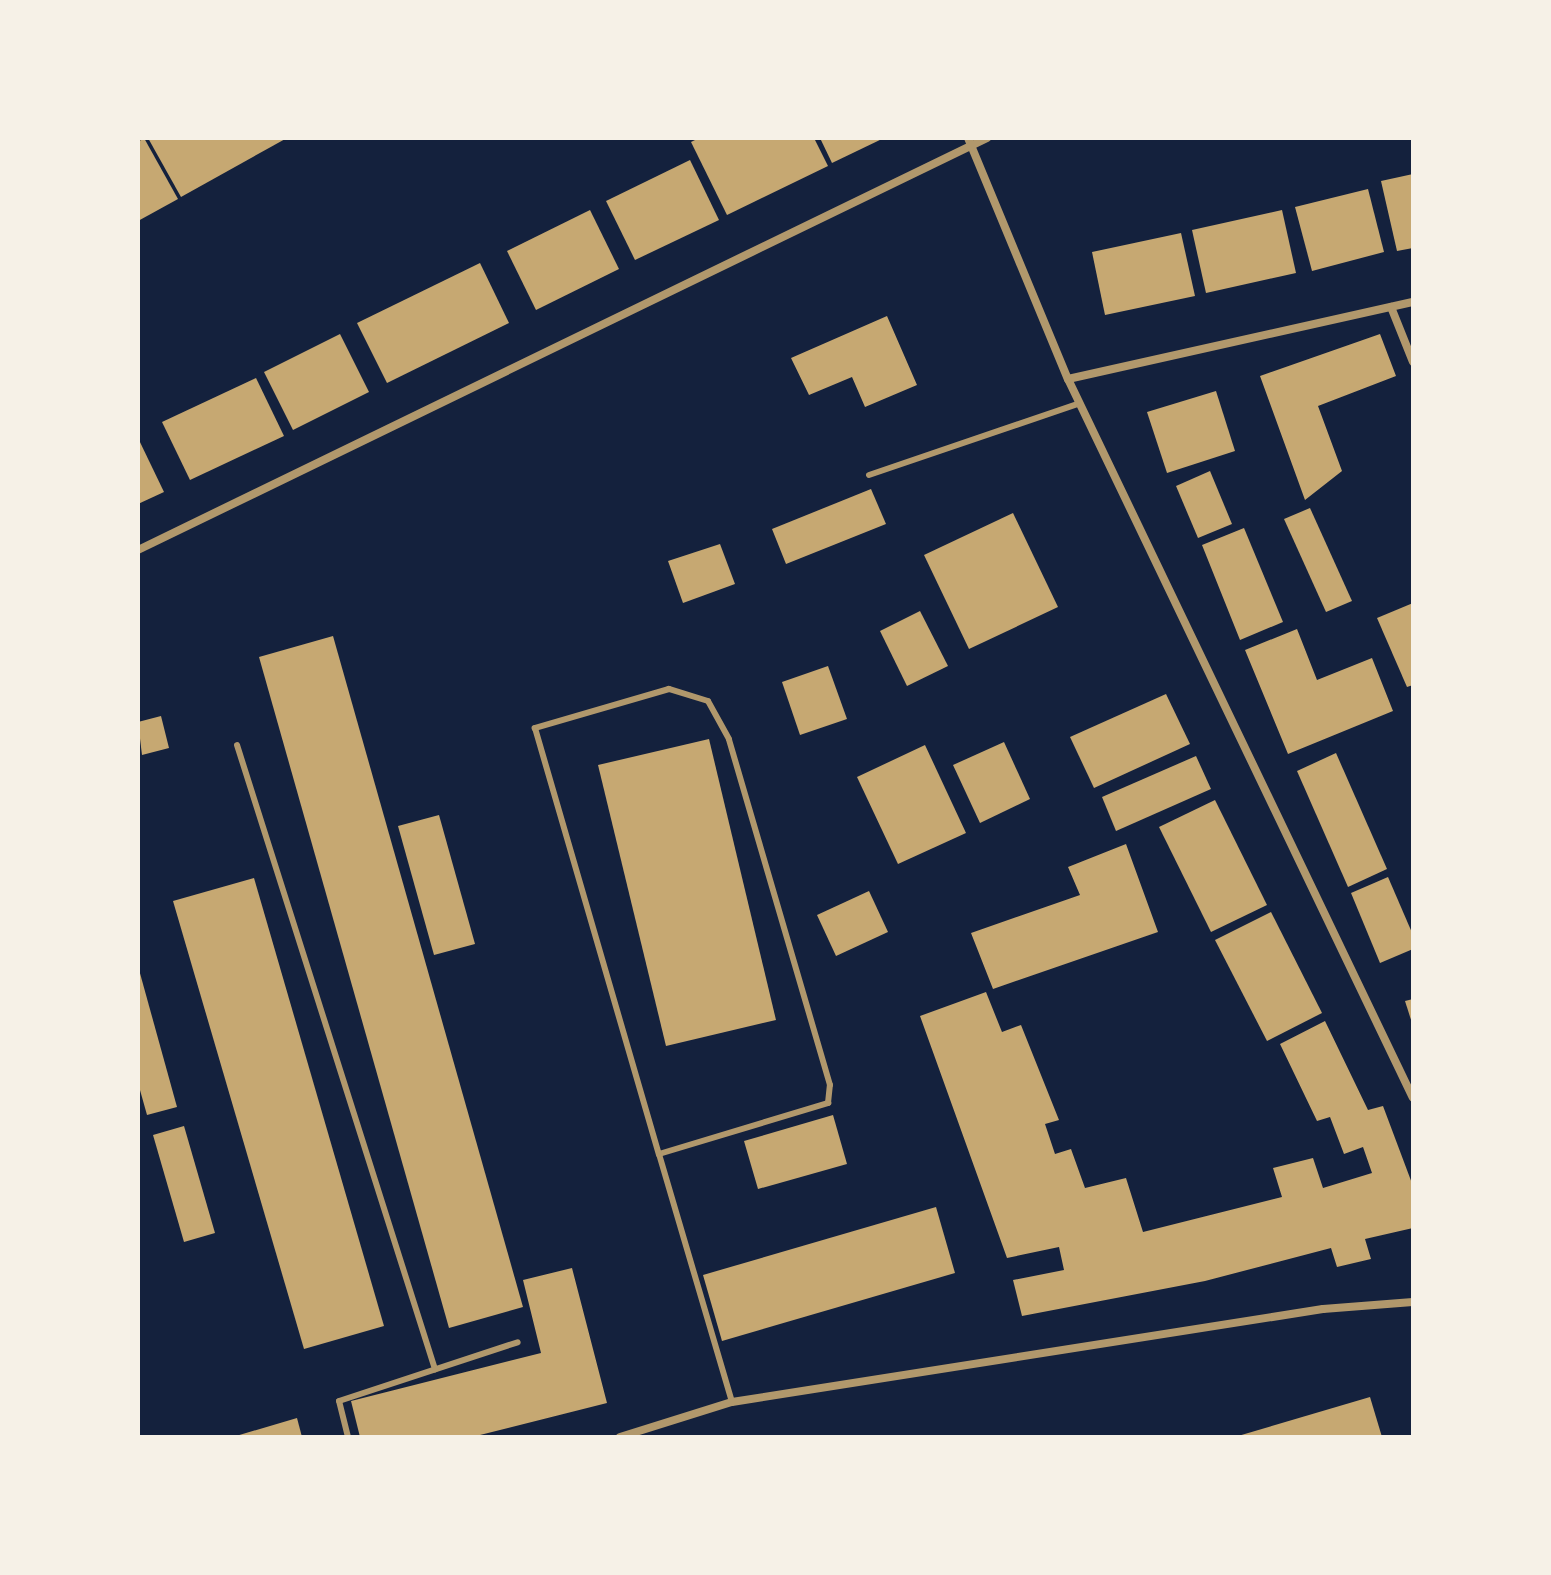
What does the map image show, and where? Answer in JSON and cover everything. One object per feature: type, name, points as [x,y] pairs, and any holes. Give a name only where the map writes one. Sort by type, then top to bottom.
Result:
[{"type":"street","points":[[138,550],[970,142],[987,138]]},
{"type":"street","points":[[970,142],[1068,379],[1411,1084],[1413,1098]]},
{"type":"street","points":[[1068,379],[1413,302]]},
{"type":"street","points":[[1391,307],[1413,362]]},
{"type":"street","points":[[620,1437],[732,1402],[1323,1309],[1413,1302]]},
{"type":"lane","points":[[869,475],[1080,403]]},
{"type":"lane","points":[[659,1154],[828,1103],[830,1085],[729,739],[708,701],[669,689],[535,728],[659,1154],[732,1402]]},
{"type":"lane","points":[[237,745],[435,1369]]},
{"type":"lane","points":[[348,1437],[339,1401],[518,1342]]},
{"type":"building","points":[[144,138],[178,199],[138,221],[138,142]]},
{"type":"building","points":[[148,138],[287,138],[181,197]]},
{"type":"building","points":[[699,138],[814,138],[828,166],[727,215],[691,142]]},
{"type":"building","points":[[820,138],[884,138],[832,163]]},
{"type":"building","points":[[690,160],[719,220],[635,260],[606,201]]},
{"type":"building","points":[[1413,174],[1413,248],[1397,251],[1381,181]]},
{"type":"building","points":[[1368,189],[1384,252],[1312,271],[1295,207]]},
{"type":"building","points":[[590,210],[619,269],[536,310],[507,251]]},
{"type":"building","points":[[1282,210],[1296,273],[1206,293],[1192,230]]},
{"type":"building","points":[[1181,233],[1195,296],[1105,315],[1092,252]]},
{"type":"building","points":[[480,263],[509,323],[387,383],[357,323]]},
{"type":"building","points":[[887,316],[917,385],[865,407],[852,377],[809,395],[791,358]]},
{"type":"building","points":[[340,334],[369,392],[293,430],[264,372]]},
{"type":"building","points":[[1380,334],[1396,376],[1318,406],[1342,471],[1305,500],[1260,376]]},
{"type":"building","points":[[256,378],[284,436],[190,480],[162,422]]},
{"type":"building","points":[[1216,391],[1235,451],[1167,473],[1147,412]]},
{"type":"building","points":[[138,438],[164,492],[138,504]]},
{"type":"building","points":[[1210,471],[1232,524],[1198,538],[1176,486]]},
{"type":"building","points":[[871,489],[886,524],[786,564],[772,529]]},
{"type":"building","points":[[1310,508],[1352,601],[1326,612],[1284,519]]},
{"type":"building","points":[[1013,513],[1058,607],[969,649],[924,555]]},
{"type":"building","points":[[1244,528],[1283,622],[1240,640],[1202,545]]},
{"type":"building","points":[[720,544],[735,584],[683,603],[668,561]]},
{"type":"building","points":[[1413,603],[1413,685],[1407,687],[1377,618]]},
{"type":"building","points":[[920,611],[948,666],[907,686],[880,631]]},
{"type":"building","points":[[1297,629],[1317,680],[1372,658],[1393,711],[1288,754],[1245,650]]},
{"type":"building","points":[[333,636],[523,1307],[449,1328],[259,657]]},
{"type":"building","points":[[828,666],[847,719],[800,735],[782,682]]},
{"type":"building","points":[[1166,694],[1190,744],[1094,788],[1070,737]]},
{"type":"building","points":[[161,716],[169,748],[142,755],[138,722]]},
{"type":"building","points":[[709,739],[776,1020],[666,1046],[598,765]]},
{"type":"building","points":[[1004,742],[1030,799],[980,823],[953,765]]},
{"type":"building","points":[[925,745],[966,833],[898,864],[857,777]]},
{"type":"building","points":[[1336,753],[1387,869],[1348,887],[1297,771]]},
{"type":"building","points":[[1196,756],[1211,789],[1116,831],[1102,797]]},
{"type":"building","points":[[1215,800],[1267,905],[1211,932],[1159,827]]},
{"type":"building","points":[[439,815],[475,944],[434,955],[398,826]]},
{"type":"building","points":[[1126,844],[1158,932],[993,989],[971,933],[1080,895],[1068,867]]},
{"type":"building","points":[[1388,877],[1413,935],[1413,949],[1380,963],[1351,893]]},
{"type":"building","points":[[254,878],[384,1326],[304,1349],[173,901]]},
{"type":"building","points":[[869,891],[888,932],[836,956],[817,915]]},
{"type":"building","points":[[1271,912],[1322,1013],[1267,1041],[1215,940]]},
{"type":"building","points":[[138,966],[177,1107],[147,1115],[138,1083]]},
{"type":"building","points":[[986,992],[1002,1032],[1021,1025],[1059,1120],[1045,1124],[1055,1154],[1071,1149],[1085,1188],[1126,1178],[1143,1232],[1282,1197],[1273,1168],[1313,1158],[1323,1188],[1372,1173],[1363,1147],[1344,1154],[1330,1117],[1317,1121],[1280,1044],[1325,1021],[1368,1110],[1383,1106],[1413,1186],[1413,1228],[1365,1239],[1371,1259],[1337,1267],[1331,1248],[1205,1281],[1022,1316],[1013,1280],[1064,1270],[1059,1247],[1007,1258],[920,1016]]},
{"type":"building","points":[[1413,999],[1413,1023],[1412,1023],[1405,1001]]},
{"type":"building","points":[[833,1115],[847,1164],[758,1189],[744,1141]]},
{"type":"building","points":[[184,1126],[215,1233],[184,1242],[153,1135]]},
{"type":"building","points":[[936,1207],[955,1273],[722,1341],[703,1275]]},
{"type":"building","points":[[572,1268],[607,1403],[472,1437],[360,1437],[351,1401],[541,1353],[523,1280]]},
{"type":"building","points":[[1370,1397],[1382,1437],[1238,1437],[1238,1436]]},
{"type":"building","points":[[297,1418],[302,1437],[236,1437],[236,1436]]}]
